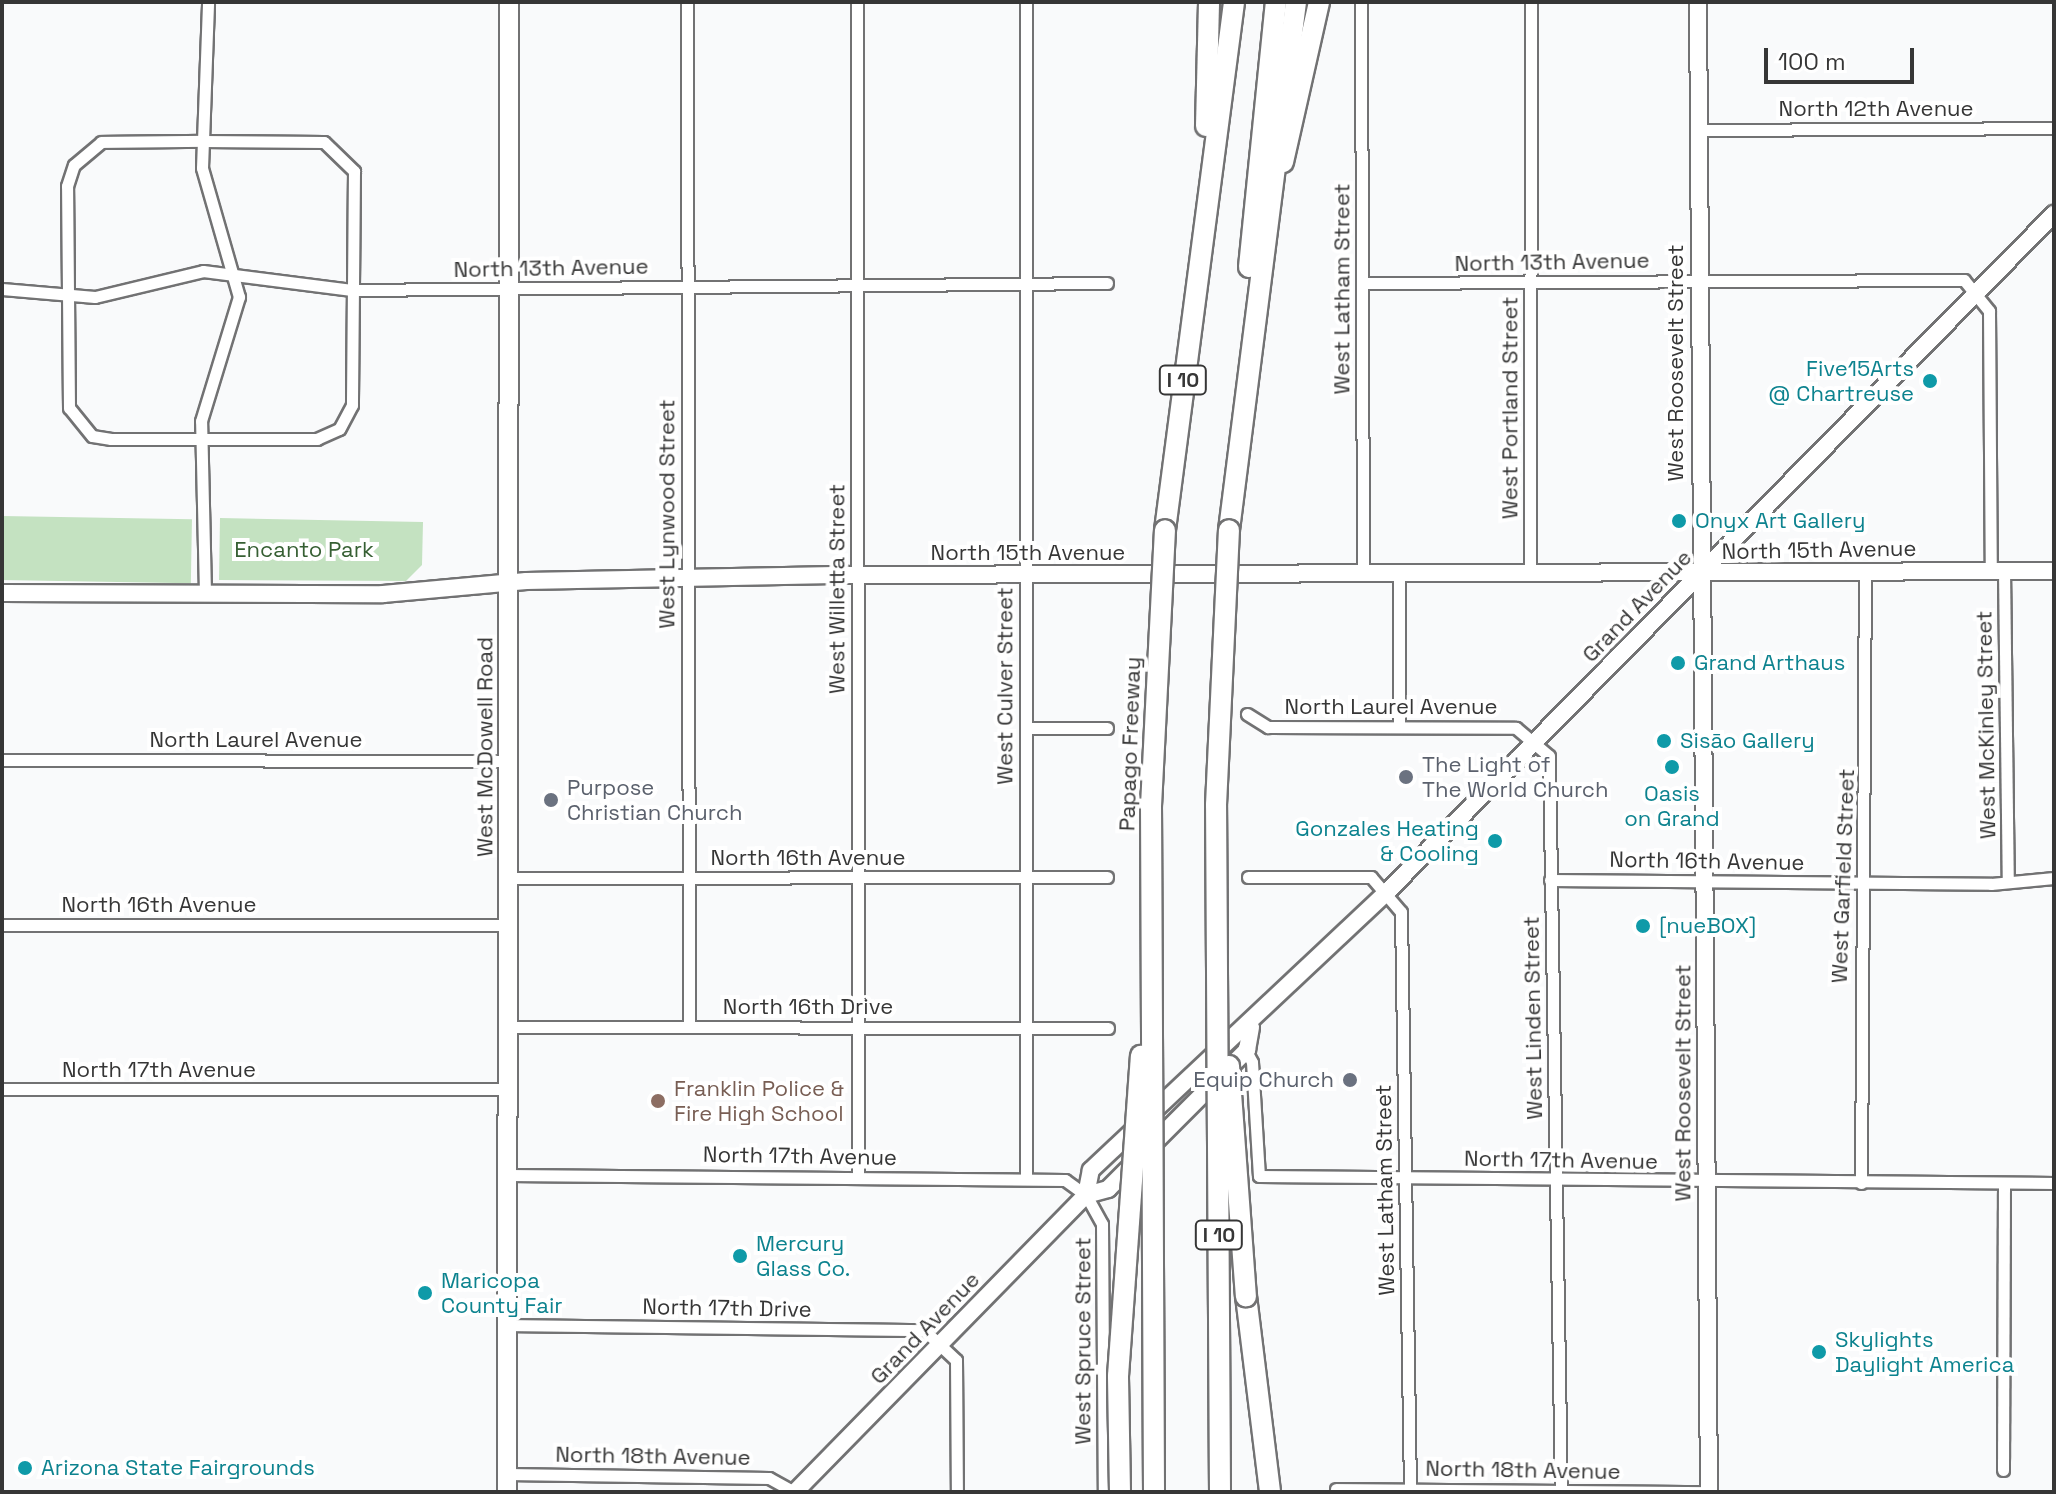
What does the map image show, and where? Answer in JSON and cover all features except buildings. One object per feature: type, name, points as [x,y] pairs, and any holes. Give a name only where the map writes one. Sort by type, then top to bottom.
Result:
[{"type":"highway","points":[[1202,230],[1209,2]]},
{"type":"highway","name":"Papago Freeway","points":[[1154,1492],[1152,742],[1165,530],[1234,2]]},
{"type":"highway","points":[[1226,61],[1240,2]]},
{"type":"highway","points":[[1240,431],[1276,2]]},
{"type":"highway","name":"I 10","points":[[1220,1492],[1217,741],[1229,530],[1296,2]]},
{"type":"highway","points":[[1272,192],[1294,133],[1319,2]]},
{"type":"highway","points":[[1218,979],[1270,1492]]},
{"type":"highway","points":[[1120,1492],[1118,1376],[1135,1108],[1151,997]]},
{"type":"main road","name":"West McDowell Road","points":[[507,1483],[511,582],[509,2]]},
{"type":"street","points":[[205,593],[204,401],[238,278],[208,202],[203,141],[208,2]]},
{"type":"street","name":"West Lynwood Street","points":[[687,2],[685,287],[689,1027]]},
{"type":"street","name":"West Willetta Street","points":[[857,2],[858,1177]]},
{"type":"street","name":"West Culver Street","points":[[1026,2],[1026,1177]]},
{"type":"street","name":"West Latham Street","points":[[1361,2],[1363,575]]},
{"type":"street","name":"West Portland Street","points":[[1530,573],[1531,2]]},
{"type":"street","name":"West Roosevelt Street","points":[[1698,2],[1709,1492]]},
{"type":"street","name":"North 12th Avenue","points":[[1698,130],[2054,128]]},
{"type":"street","points":[[125,140],[324,142],[341,154],[354,171],[352,290],[352,405],[339,429],[317,439],[111,439],[92,436],[77,422],[66,394],[67,186],[83,150],[125,140]]},
{"type":"street","name":"Grand Avenue","points":[[1251,1027],[2054,214]]},
{"type":"street","name":"North 13th Avenue","points":[[2,289],[67,293],[129,292],[203,271],[238,278],[352,290],[858,288],[1107,283]]},
{"type":"street","name":"North 13th Avenue","points":[[1363,283],[1960,279],[1978,291]]},
{"type":"street","name":"West McKinley Street","points":[[1978,291],[1989,311],[2008,879]]},
{"type":"street","name":"West Garfield Street","points":[[1861,1183],[1858,928],[1867,882],[1865,571]]},
{"type":"street","name":"North 15th Avenue","points":[[2,593],[383,594],[511,582],[857,575],[2054,571]]},
{"type":"street","points":[[1399,575],[1399,727]]},
{"type":"street","name":"North Laurel Avenue","points":[[1247,714],[1268,727],[1516,728],[1535,741]]},
{"type":"street","points":[[1026,728],[1107,728]]},
{"type":"street","name":"West Linden Street","points":[[1535,741],[1549,756],[1561,1491]]},
{"type":"street","name":"North Laurel Avenue","points":[[2,760],[510,761]]},
{"type":"street","name":"North 16th Avenue","points":[[508,878],[1107,877]]},
{"type":"street","points":[[1248,877],[1371,877],[1388,891]]},
{"type":"street","name":"North 16th Avenue","points":[[1550,880],[1867,882],[2054,878]]},
{"type":"street","name":"West Latham Street","points":[[1388,891],[1401,912],[1410,1491]]},
{"type":"street","name":"North 16th Avenue","points":[[2,925],[508,925]]},
{"type":"street","name":"North 16th Drive","points":[[509,1027],[1108,1028]]},
{"type":"street","points":[[1251,1027],[1247,1050],[1230,1032],[1251,1027]]},
{"type":"street","name":"Grand Avenue","points":[[1086,1195],[1091,1170],[1230,1032]]},
{"type":"street","name":"Grand Avenue","points":[[795,1492],[1086,1195],[1108,1189],[1247,1050]]},
{"type":"street","name":"North 17th Avenue","points":[[1247,1050],[1259,1176],[2054,1183]]},
{"type":"street","name":"North 17th Avenue","points":[[2,1089],[509,1089]]},
{"type":"street","name":"North 17th Avenue","points":[[508,1175],[1026,1177],[1065,1180],[1086,1195]]},
{"type":"street","points":[[2003,1470],[2004,1183]]},
{"type":"street","name":"West Spruce Street","points":[[1086,1195],[1102,1224],[1104,1492]]},
{"type":"street","name":"North 17th Drive","points":[[509,1325],[924,1330],[942,1342]]},
{"type":"street","points":[[942,1342],[956,1360],[957,1492]]},
{"type":"street","name":"North 18th Avenue","points":[[507,1483],[769,1478],[795,1492]]},
{"type":"street","name":"North 18th Avenue","points":[[1336,1489],[1709,1492]]},
{"type":"green space","name":"Encanto Park","points":[[2,516],[192,519],[191,583],[2,580]]},
{"type":"green space","name":"Encanto Park","points":[[220,518],[423,522],[422,565],[406,581],[219,580]]},
{"type":"place","name":"Five15Arts @ Chartreuse","points":[[1930,381]]},
{"type":"place","name":"Onyx Art Gallery","points":[[1679,521]]},
{"type":"place","name":"Grand Arthaus","points":[[1678,663]]},
{"type":"place","name":"Sisāo Gallery","points":[[1664,741]]},
{"type":"place","name":"Oasis on Grand","points":[[1672,767]]},
{"type":"place","name":"The Light of The World Church","points":[[1406,777]]},
{"type":"place","name":"Purpose Christian Church","points":[[551,800]]},
{"type":"place","name":"Gonzales Heating & Cooling","points":[[1495,841]]},
{"type":"place","name":"[nueBOX]","points":[[1643,926]]},
{"type":"place","name":"Equip Church","points":[[1350,1080]]},
{"type":"place","name":"Franklin Police & Fire High School","points":[[658,1101]]},
{"type":"place","name":"Mercury Glass Co.","points":[[740,1256]]},
{"type":"place","name":"Maricopa County Fair","points":[[425,1293]]},
{"type":"place","name":"Skylights Daylight America","points":[[1819,1352]]},
{"type":"place","name":"Arizona State Fairgrounds","points":[[25,1468]]}]
